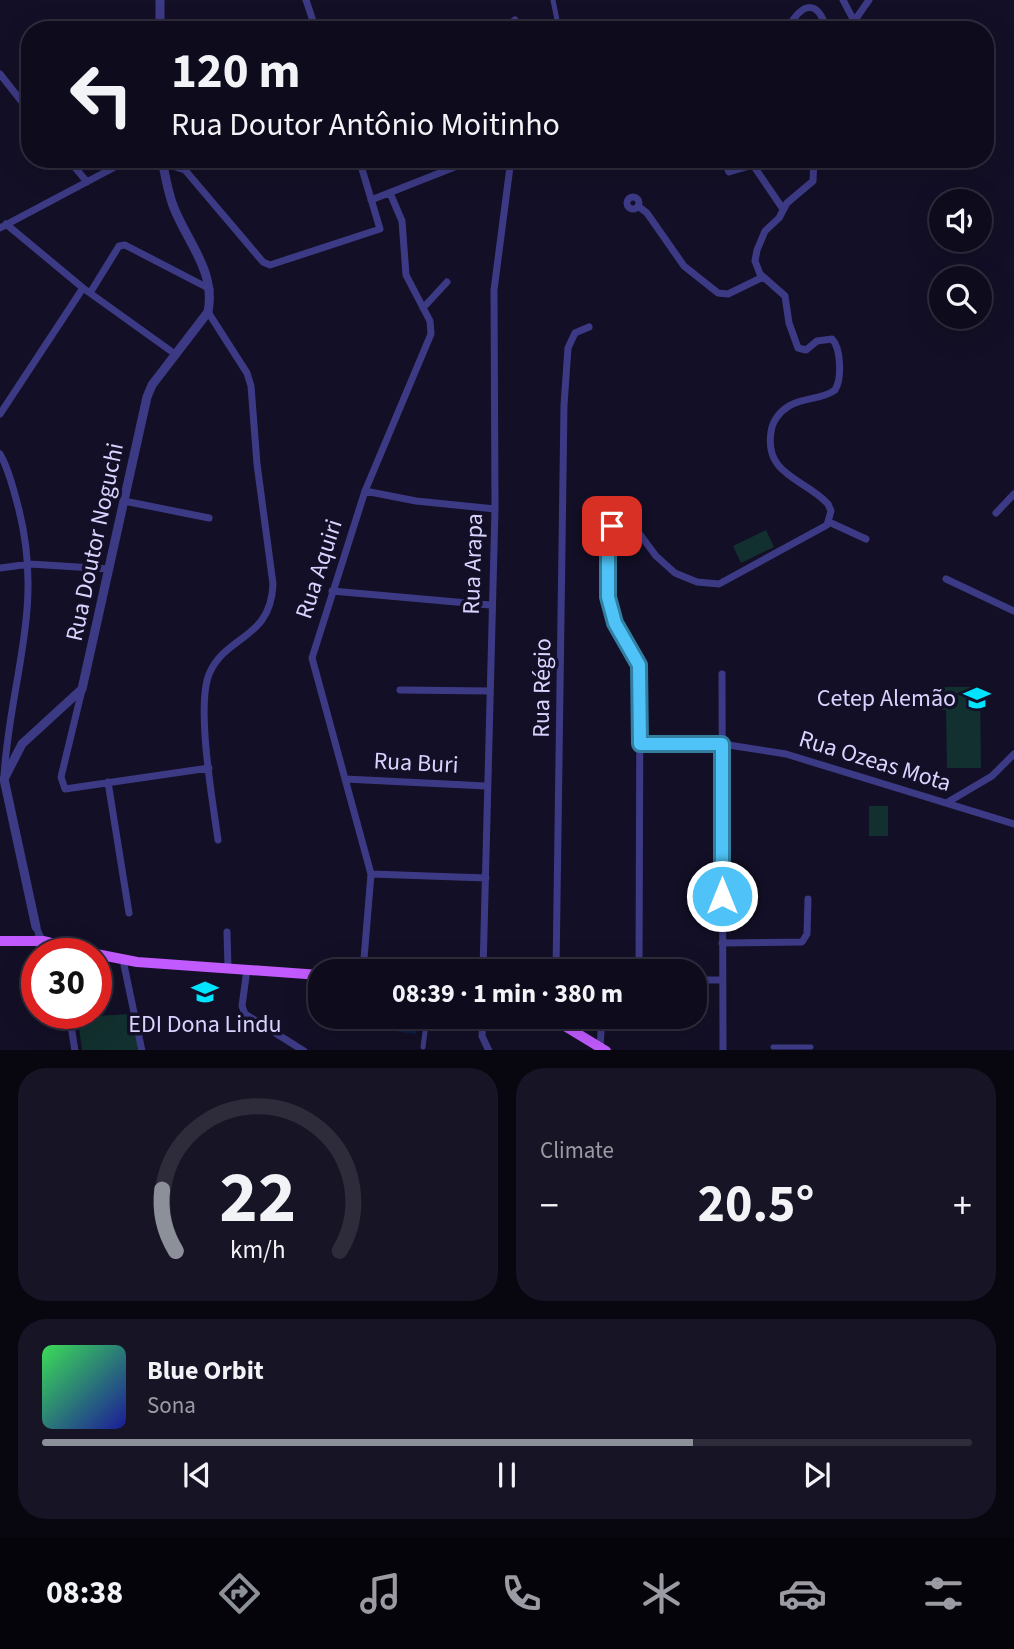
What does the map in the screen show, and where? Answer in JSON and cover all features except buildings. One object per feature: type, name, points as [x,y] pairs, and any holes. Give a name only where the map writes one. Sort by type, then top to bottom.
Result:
[{"type":"main road","points":[[0,941],[21,941]]},
{"type":"main road","points":[[112,958],[308,974]]},
{"type":"main road","points":[[571,1029],[603,1049]]},
{"type":"street","points":[[160,0],[160,21]]},
{"type":"street","points":[[306,0],[313,21]]},
{"type":"street","points":[[553,0],[557,21]]},
{"type":"street","points":[[843,0],[854,20],[869,0]]},
{"type":"street","points":[[792,21],[801,4],[806,1],[820,5],[824,21]]},
{"type":"street","points":[[0,74],[3,86],[21,104]]},
{"type":"street","points":[[75,168],[87,182]]},
{"type":"street","points":[[113,168],[3,226],[175,354]]},
{"type":"street","points":[[165,168],[174,208],[195,248],[210,289],[208,312],[247,373],[251,386],[257,464],[269,532],[272,599],[264,618],[217,662],[208,677],[206,715],[209,768],[218,840]]},
{"type":"street","points":[[180,168],[185,170],[267,264],[378,230],[381,226],[362,168]]},
{"type":"street","points":[[371,200],[452,168]]},
{"type":"street","name":"Rua Arapa","points":[[483,959],[490,605],[495,509],[494,290],[510,168]]},
{"type":"street","points":[[727,168],[729,172],[743,168]]},
{"type":"street","points":[[755,168],[783,209]]},
{"type":"street","points":[[639,959],[639,665],[615,623],[608,597],[608,536],[612,526],[619,521],[633,525],[656,556],[675,573],[697,582],[719,584],[825,528],[829,522],[831,511],[826,500],[781,470],[772,458],[770,442],[772,425],[782,410],[801,400],[831,394],[838,386],[837,348],[832,339],[825,338],[806,350],[798,348],[789,323],[785,296],[763,277],[756,266],[757,250],[765,231],[783,209],[813,181],[814,168]]},
{"type":"street","name":"Rua Aquiri","points":[[364,959],[371,874],[313,667],[313,650],[365,491],[428,342],[430,321],[406,275],[402,221],[390,193]]},
{"type":"street","points":[[638,206],[647,213],[684,266],[718,293],[728,294],[763,277]]},
{"type":"street","points":[[0,414],[119,246],[125,244],[210,289]]},
{"type":"street","points":[[423,308],[447,282]]},
{"type":"street","name":"Rua Doutor Noguchi","points":[[82,689],[147,397],[175,354],[208,312]]},
{"type":"street","name":"Rua Régio","points":[[556,959],[564,405],[568,348],[575,333],[589,327]]},
{"type":"street","points":[[0,454],[17,502],[30,564],[28,616],[3,796],[40,938]]},
{"type":"street","points":[[365,491],[416,501],[495,509]]},
{"type":"street","points":[[996,513],[1014,494]]},
{"type":"street","points":[[124,501],[209,518]]},
{"type":"street","points":[[829,522],[866,539]]},
{"type":"street","points":[[0,568],[30,564],[109,569]]},
{"type":"street","points":[[946,579],[1014,611]]},
{"type":"street","points":[[332,591],[490,605]]},
{"type":"street","points":[[722,674],[723,1050]]},
{"type":"street","points":[[82,689],[61,777],[65,789],[209,768]]},
{"type":"street","points":[[4,779],[22,744],[82,689]]},
{"type":"street","points":[[400,690],[489,691]]},
{"type":"street","name":"Rua Ozeas Mota","points":[[640,744],[722,744],[786,754],[1014,824]]},
{"type":"street","points":[[948,803],[992,776],[1014,754]]},
{"type":"street","name":"Rua Buri","points":[[345,779],[486,786]]},
{"type":"street","points":[[108,782],[129,913]]},
{"type":"street","points":[[371,874],[486,878]]},
{"type":"street","points":[[722,943],[802,942],[807,934],[808,900]]},
{"type":"street","points":[[227,932],[228,968]]},
{"type":"street","points":[[123,960],[142,1050]]},
{"type":"street","points":[[247,969],[243,1006],[245,1014],[302,1050]]},
{"type":"street","points":[[707,980],[722,980]]},
{"type":"street","points":[[72,1029],[75,1050]]},
{"type":"street","points":[[423,1046],[425,1029]]},
{"type":"street","points":[[482,1029],[482,1036],[489,1050]]},
{"type":"street","points":[[602,1029],[603,1049]]},
{"type":"street","points":[[773,1047],[811,1047]]},
{"type":"green space","points":[[766,530],[774,547],[741,563],[733,546]]},
{"type":"green space","points":[[942,687],[980,687],[981,768],[947,768],[946,710],[942,710]]},
{"type":"green space","points":[[869,806],[888,806],[888,836],[869,836]]},
{"type":"green space","points":[[131,1014],[139,1050],[82,1050],[79,1029],[112,1029],[112,1015]]},
{"type":"water","points":[[386,1029],[417,1029],[416,1034]]},
{"type":"place","name":"Cetep Alemão","points":[[977,698]]},
{"type":"place","name":"EDI Dona Lindu","points":[[205,992]]},
{"type":"route","points":[[612,526],[608,536],[608,597],[615,623],[639,665],[640,744],[722,744],[722,896]]}]
